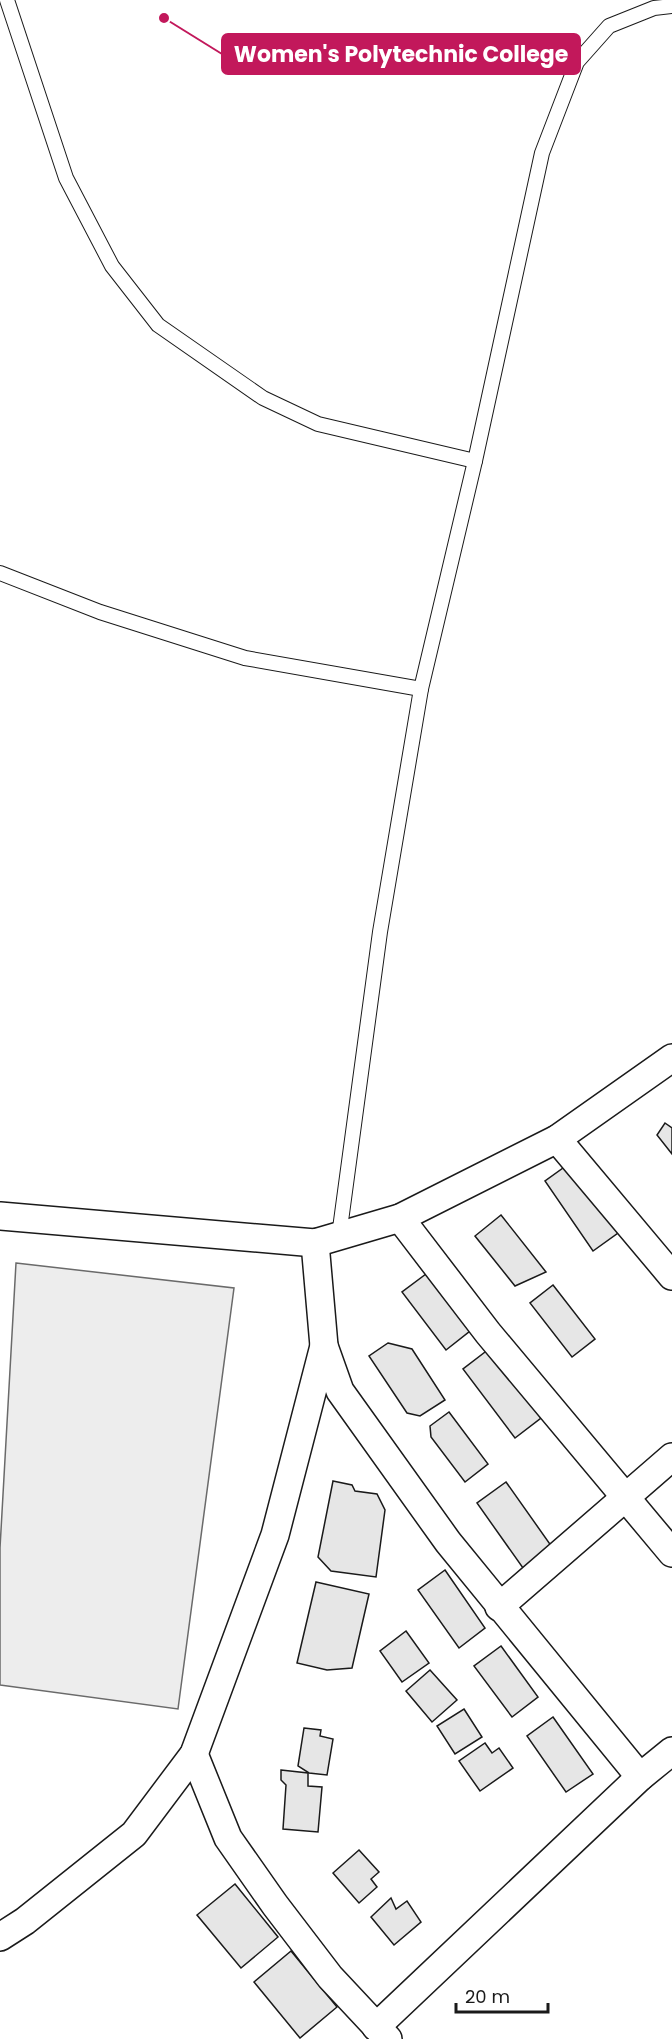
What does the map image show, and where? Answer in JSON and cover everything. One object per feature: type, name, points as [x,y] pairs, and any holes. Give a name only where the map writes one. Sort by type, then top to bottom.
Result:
[{"type":"street","points":[[0,1216],[327,1239],[400,1218],[557,1139],[672,1058]]},
{"type":"street","points":[[557,1139],[672,1276]]},
{"type":"street","points":[[400,1218],[488,1332],[672,1553]]},
{"type":"street","points":[[0,1937],[25,1921],[134,1834],[194,1754],[274,1535],[324,1346],[327,1239]]},
{"type":"street","points":[[324,1346],[340,1391],[448,1542],[640,1777]]},
{"type":"street","points":[[499,1607],[672,1457]]},
{"type":"street","points":[[194,1754],[228,1838],[323,1968],[382,2033],[640,1777],[672,1751]]},
{"type":"lane","points":[[7,0],[66,178],[112,266],[158,325],[263,398],[318,424],[475,461]]},
{"type":"lane","points":[[327,1239],[421,689],[475,461],[542,153],[577,62],[609,26],[654,4],[672,6]]},
{"type":"lane","points":[[0,573],[100,612],[245,658],[421,689]]},
{"type":"shaded area","points":[[16,1263],[234,1288],[178,1709],[0,1685],[0,1548]]},
{"type":"building","points":[[665,1123],[672,1128],[672,1154],[657,1135]]},
{"type":"building","points":[[570,1163],[618,1233],[593,1251],[545,1181]]},
{"type":"building","points":[[501,1215],[546,1272],[515,1286],[475,1236]]},
{"type":"building","points":[[426,1274],[470,1331],[446,1350],[402,1292]]},
{"type":"building","points":[[553,1285],[595,1339],[572,1357],[530,1303]]},
{"type":"building","points":[[388,1343],[412,1349],[445,1400],[420,1416],[407,1413],[369,1356]]},
{"type":"building","points":[[489,1349],[541,1418],[515,1438],[463,1369]]},
{"type":"building","points":[[449,1412],[488,1464],[465,1482],[431,1437],[430,1426]]},
{"type":"building","points":[[333,1481],[352,1485],[355,1491],[377,1494],[385,1510],[376,1577],[331,1571],[318,1557]]},
{"type":"building","points":[[506,1482],[552,1547],[523,1568],[477,1503]]},
{"type":"building","points":[[445,1570],[485,1628],[459,1648],[418,1590]]},
{"type":"building","points":[[316,1582],[369,1594],[352,1668],[327,1670],[297,1663]]},
{"type":"building","points":[[406,1631],[429,1663],[402,1682],[380,1651]]},
{"type":"building","points":[[501,1646],[538,1697],[512,1717],[474,1666]]},
{"type":"building","points":[[430,1670],[457,1700],[432,1722],[406,1691]]},
{"type":"building","points":[[464,1709],[482,1737],[455,1754],[437,1726]]},
{"type":"building","points":[[553,1717],[593,1774],[566,1792],[527,1736]]},
{"type":"building","points":[[304,1728],[321,1730],[320,1736],[333,1739],[327,1775],[309,1773],[298,1766]]},
{"type":"building","points":[[485,1743],[492,1753],[499,1748],[513,1768],[480,1791],[459,1761]]},
{"type":"building","points":[[281,1770],[308,1773],[308,1786],[322,1787],[318,1832],[283,1829],[286,1785],[281,1780]]},
{"type":"building","points":[[359,1850],[379,1872],[371,1879],[377,1887],[359,1903],[333,1873]]},
{"type":"building","points":[[235,1884],[278,1937],[241,1968],[197,1915]]},
{"type":"building","points":[[391,1898],[396,1909],[407,1901],[421,1922],[394,1945],[371,1917]]},
{"type":"building","points":[[291,1951],[337,2007],[300,2038],[254,1982]]},
{"type":"place","name":"Women's Polytechnic College","points":[[164,18]]}]
